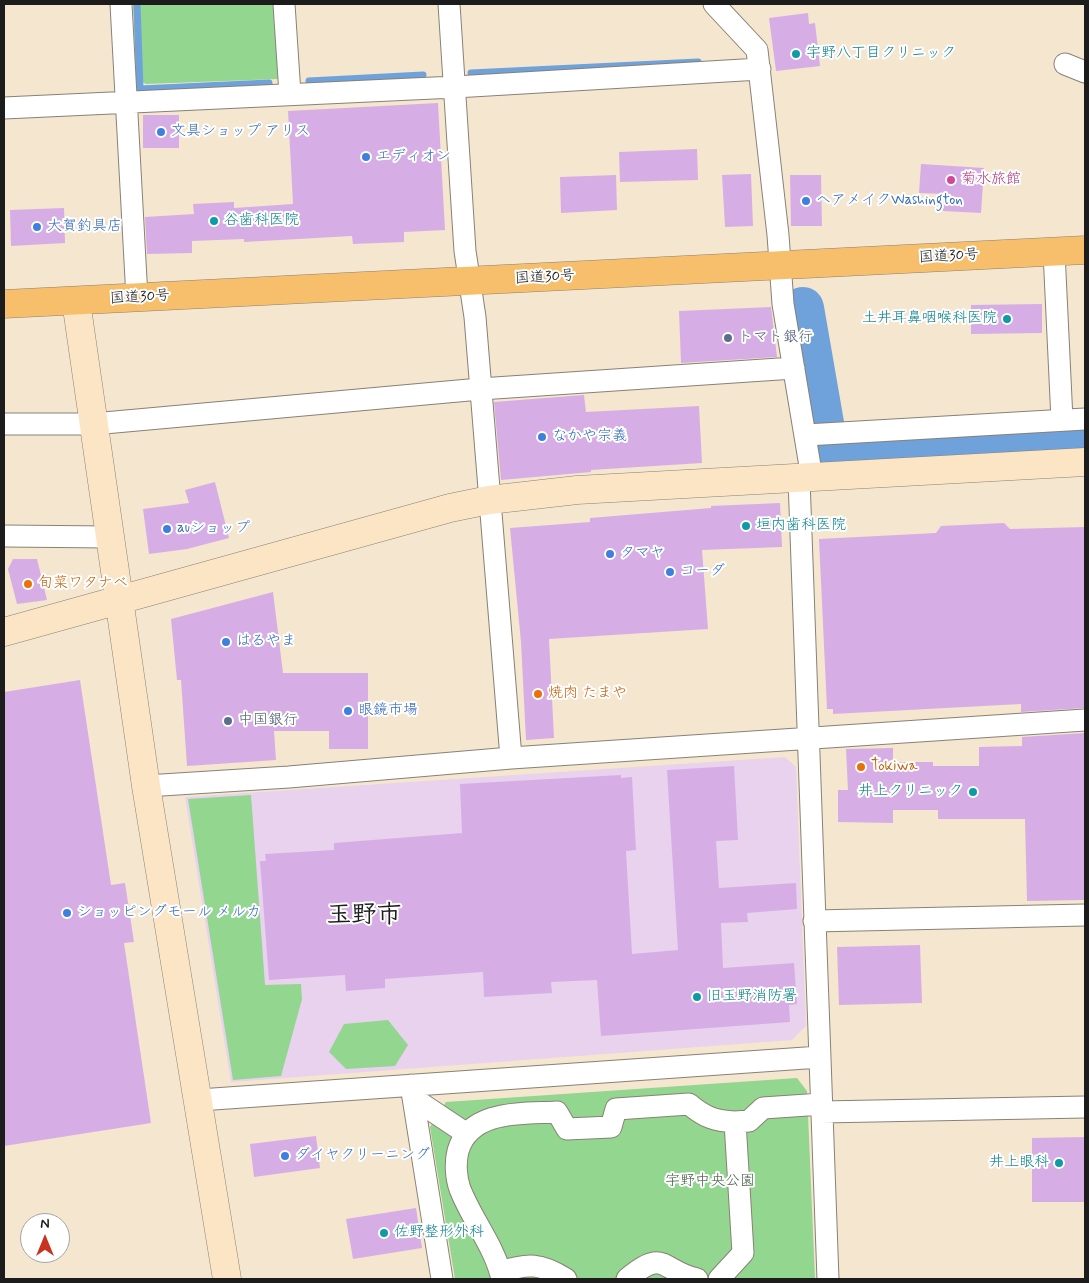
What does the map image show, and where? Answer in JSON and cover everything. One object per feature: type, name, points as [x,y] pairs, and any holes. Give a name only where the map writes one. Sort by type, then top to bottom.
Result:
[{"type":"highway","name":"国道30号","points":[[4,304],[1085,250]]},
{"type":"street","points":[[121,4],[138,298]]},
{"type":"street","points":[[284,4],[290,94]]},
{"type":"street","points":[[449,4],[465,251],[475,316],[511,758]]},
{"type":"street","points":[[714,4],[757,50],[781,265],[783,304],[794,368],[818,434],[806,478],[807,739],[828,1279]]},
{"type":"street","points":[[1065,64],[1085,72]]},
{"type":"street","points":[[4,108],[760,69]]},
{"type":"street","points":[[1054,252],[1062,420]]},
{"type":"street","points":[[76,301],[146,786],[228,1279]]},
{"type":"street","points":[[4,424],[93,424],[480,389],[794,368]]},
{"type":"street","points":[[818,434],[1085,418]]},
{"type":"street","points":[[4,632],[450,508],[490,500],[577,490],[1085,462]]},
{"type":"street","points":[[4,536],[110,537]]},
{"type":"street","points":[[146,786],[289,777],[511,758],[1085,720]]},
{"type":"street","points":[[814,921],[1085,915]]},
{"type":"street","points":[[199,1100],[412,1092],[820,1057]]},
{"type":"street","points":[[412,1092],[467,1134]]},
{"type":"street","points":[[412,1092],[442,1279]]},
{"type":"street","points":[[566,1279],[548,1268],[535,1264],[519,1266],[501,1275],[459,1188],[456,1159],[460,1144],[467,1134],[488,1120],[503,1116],[557,1112],[567,1129],[611,1127],[616,1109],[689,1104],[704,1116],[716,1121],[734,1122],[749,1121],[763,1108],[1085,1107]]},
{"type":"street","points":[[719,1279],[743,1253],[744,1241],[734,1122]]},
{"type":"street","points":[[627,1279],[644,1265],[653,1263],[672,1267],[697,1279]]},
{"type":"shaded area","points":[[785,757],[796,767],[806,1026],[792,1040],[231,1082],[185,797]]},
{"type":"green space","points":[[133,4],[275,4],[278,79],[146,84],[136,79]]},
{"type":"green space","points":[[251,795],[265,985],[301,984],[302,999],[281,1076],[233,1080],[188,799]]},
{"type":"green space","points":[[388,1020],[408,1045],[395,1066],[346,1069],[329,1052],[344,1024]]},
{"type":"green space","name":"宇野中央公園","points":[[797,1078],[807,1091],[815,1279],[455,1279],[430,1127],[446,1102]]},
{"type":"building","name":"宇野八丁目クリニック","points":[[808,13],[809,24],[815,23],[820,66],[776,71],[769,18]]},
{"type":"building","name":"エディオン","points":[[438,103],[445,230],[404,232],[404,242],[353,244],[352,236],[244,242],[244,239],[192,241],[192,253],[147,254],[145,217],[194,214],[193,204],[234,202],[234,208],[293,204],[288,111]]},
{"type":"building","name":"文具ショップ アリス","points":[[143,115],[179,115],[179,148],[143,148]]},
{"type":"building","points":[[697,149],[698,180],[620,182],[619,152]]},
{"type":"building","name":"菊水旅館","points":[[921,164],[984,168],[981,213],[943,211],[944,194],[919,193]]},
{"type":"building","points":[[751,174],[753,226],[725,227],[722,175]]},
{"type":"building","points":[[616,175],[617,210],[561,213],[560,177]]},
{"type":"building","name":"ヘアメイクWashington","points":[[790,175],[821,175],[822,226],[791,226]]},
{"type":"building","name":"大賀釣具店","points":[[64,208],[65,243],[11,246],[10,210]]},
{"type":"building","name":"土井耳鼻咽喉科医院","points":[[1042,304],[1042,333],[971,334],[971,305]]},
{"type":"building","name":"トマト銀行","points":[[771,307],[777,357],[681,363],[679,311]]},
{"type":"building","points":[[584,395],[586,412],[699,406],[702,463],[591,470],[591,472],[501,480],[494,402]]},
{"type":"building","points":[[215,482],[229,538],[187,549],[149,554],[143,509],[189,503],[185,490]]},
{"type":"building","points":[[780,503],[782,547],[702,550],[708,629],[549,639],[554,738],[526,740],[521,642],[510,528],[590,522],[590,518],[711,508],[711,506]]},
{"type":"building","points":[[1004,523],[1010,529],[1085,527],[1085,708],[1021,712],[1021,704],[833,714],[833,709],[827,709],[819,539],[936,533],[941,526]]},
{"type":"building","name":"旬菜ワタナベ","points":[[13,559],[37,559],[47,600],[17,604],[8,569]]},
{"type":"building","points":[[273,592],[283,673],[368,673],[368,749],[329,749],[329,731],[274,731],[276,760],[187,766],[181,680],[177,680],[171,619]]},
{"type":"building","name":"ショッピングモール メルカ","points":[[80,680],[111,885],[125,883],[134,942],[124,943],[151,1123],[4,1146],[4,692]]},
{"type":"building","points":[[1085,733],[1085,900],[1027,901],[1025,819],[938,819],[938,810],[893,810],[893,823],[838,822],[838,790],[848,790],[846,749],[893,748],[893,762],[933,762],[933,766],[979,766],[979,747],[1022,746],[1022,737]]},
{"type":"building","points":[[734,766],[738,840],[716,841],[719,888],[796,883],[797,909],[747,913],[748,922],[721,923],[723,968],[794,963],[797,1004],[789,1005],[790,1022],[601,1036],[597,980],[551,982],[552,993],[484,997],[483,972],[385,979],[385,988],[346,991],[345,975],[269,980],[260,861],[266,861],[265,854],[334,850],[334,843],[462,833],[460,784],[621,775],[621,778],[632,777],[636,850],[626,851],[632,954],[678,950],[667,770]]},
{"type":"building","points":[[920,945],[922,1003],[839,1005],[837,947]]},
{"type":"building","name":"ダイヤクリーニング","points":[[316,1136],[320,1168],[254,1177],[250,1144]]},
{"type":"building","name":"井上眼科","points":[[1085,1137],[1085,1202],[1032,1202],[1032,1138]]},
{"type":"building","name":"佐野整形外科","points":[[416,1208],[422,1248],[353,1259],[346,1219]]},
{"type":"waterway","points":[[137,4],[140,89],[269,83]]},
{"type":"waterway","points":[[471,73],[698,62]]},
{"type":"waterway","points":[[309,81],[423,75]]},
{"type":"waterway","points":[[803,308],[828,452],[1085,436]]},
{"type":"place","name":"宇野八丁目クリニック","points":[[796,54]]},
{"type":"place","name":"文具ショップ アリス","points":[[161,132]]},
{"type":"place","name":"エディオン","points":[[366,157]]},
{"type":"place","name":"菊水旅館","points":[[951,180]]},
{"type":"place","name":"ヘアメイクWashington","points":[[806,201]]},
{"type":"place","name":"谷歯科医院","points":[[214,221]]},
{"type":"place","name":"大賀釣具店","points":[[37,227]]},
{"type":"place","name":"土井耳鼻咽喉科医院","points":[[1007,319]]},
{"type":"place","name":"トマト銀行","points":[[728,338]]},
{"type":"place","name":"なかや宗義","points":[[542,437]]},
{"type":"place","name":"垣内歯科医院","points":[[746,526]]},
{"type":"place","name":"auショップ","points":[[167,529]]},
{"type":"place","name":"タマヤ","points":[[610,554]]},
{"type":"place","name":"コーダ","points":[[670,572]]},
{"type":"place","name":"旬菜ワタナベ","points":[[28,584]]},
{"type":"place","name":"はるやま","points":[[226,642]]},
{"type":"place","name":"焼肉 たまや","points":[[538,694]]},
{"type":"place","name":"眼鏡市場","points":[[348,711]]},
{"type":"place","name":"中国銀行","points":[[228,721]]},
{"type":"place","name":"Tokiwa","points":[[861,767]]},
{"type":"place","name":"井上クリニック","points":[[973,792]]},
{"type":"place","name":"ショッピングモール メルカ","points":[[67,913]]},
{"type":"place","name":"旧玉野消防署","points":[[697,997]]},
{"type":"place","name":"ダイヤクリーニング","points":[[285,1156]]},
{"type":"place","name":"井上眼科","points":[[1059,1163]]},
{"type":"place","name":"佐野整形外科","points":[[384,1233]]},
{"type":"district","name":"玉野市","points":[[364,917]]}]
